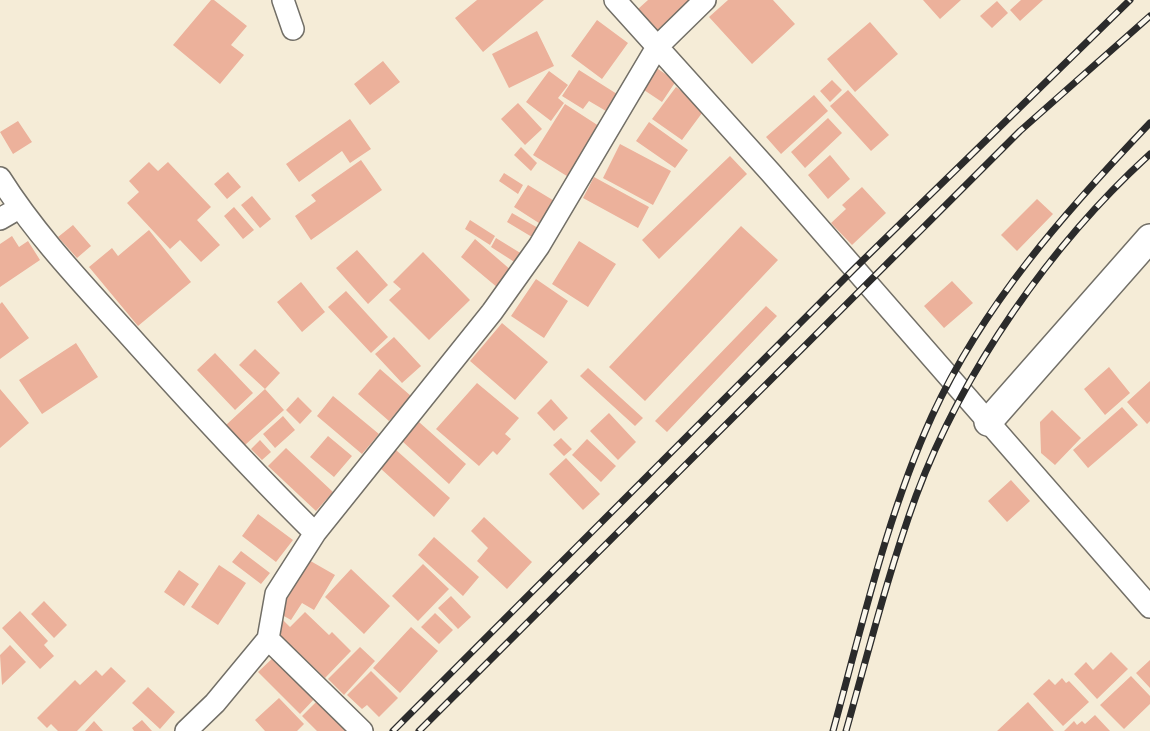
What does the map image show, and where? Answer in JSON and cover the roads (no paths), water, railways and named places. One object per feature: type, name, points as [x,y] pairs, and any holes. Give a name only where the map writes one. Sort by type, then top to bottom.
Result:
[{"type":"street","points":[[283,0],[293,28]]},
{"type":"street","points":[[615,0],[771,172],[1150,607]]},
{"type":"street","points":[[186,731],[215,703],[268,639],[276,594],[315,533],[492,312],[539,246],[657,47],[705,0]]},
{"type":"street","points":[[0,178],[19,208],[64,263],[213,430],[315,533]]},
{"type":"street","points":[[0,219],[19,208]]},
{"type":"street","points":[[988,422],[1150,238]]},
{"type":"street","points":[[268,639],[362,731]]},
{"type":"railway","points":[[393,731],[855,268],[1130,0]]},
{"type":"railway","points":[[419,731],[1020,131],[1150,16]]},
{"type":"railway","points":[[833,731],[876,571],[902,492],[932,416],[953,375],[976,335],[1029,260],[1088,190],[1150,123]]},
{"type":"railway","points":[[846,731],[896,554],[935,449],[958,402],[985,356],[1045,269],[1113,189],[1150,154]]}]
